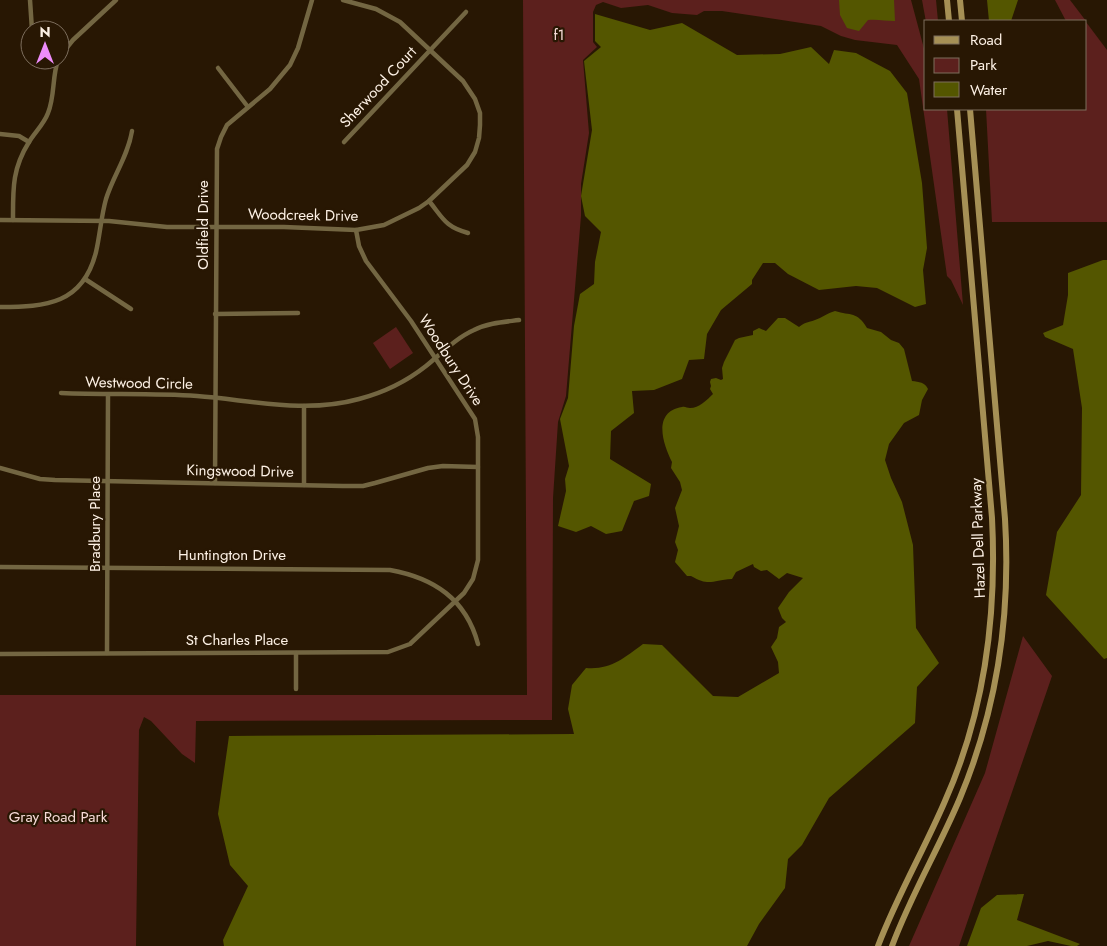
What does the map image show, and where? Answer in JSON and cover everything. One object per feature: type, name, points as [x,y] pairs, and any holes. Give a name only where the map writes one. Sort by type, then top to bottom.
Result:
[{"type":"main road","points":[[947,0],[949,20]]},
{"type":"main road","points":[[960,0],[962,20]]},
{"type":"main road","name":"Hazel Dell Parkway","points":[[878,946],[954,781],[981,689],[990,635],[994,586],[992,518],[957,110]]},
{"type":"main road","name":"Hazel Dell Parkway","points":[[892,946],[953,815],[972,768],[992,705],[1003,629],[1006,585],[1006,532],[970,110]]},
{"type":"street","points":[[30,0],[31,20]]},
{"type":"street","points":[[70,44],[116,0]]},
{"type":"street","name":"Oldfield Drive","points":[[215,483],[217,149],[227,125],[270,89],[290,65],[300,41],[312,0]]},
{"type":"street","name":"Woodcreek Drive","points":[[0,220],[101,221],[149,226],[291,227],[356,230],[384,225],[429,201],[466,165],[475,152],[479,138],[480,113],[475,99],[463,81],[400,22],[376,9],[342,0]]},
{"type":"street","name":"Sherwood Court","points":[[344,142],[466,12]]},
{"type":"street","points":[[218,68],[248,107]]},
{"type":"street","points":[[13,220],[14,177],[29,142],[44,122],[48,113],[52,100],[55,70]]},
{"type":"street","points":[[0,307],[40,306],[53,303],[72,293],[85,279],[96,252],[107,197],[130,147],[132,132]]},
{"type":"street","points":[[0,134],[20,136],[29,142]]},
{"type":"street","points":[[429,201],[448,225],[468,233]]},
{"type":"street","name":"Woodbury Drive","points":[[356,230],[359,246],[366,261],[404,311],[475,419],[478,437],[478,567],[470,587],[455,602]]},
{"type":"street","points":[[85,279],[131,309]]},
{"type":"street","points":[[215,314],[298,313]]},
{"type":"street","name":"Westwood Circle","points":[[61,393],[185,395],[304,406],[339,403],[377,394],[412,375],[458,339],[476,329],[492,324],[519,320]]},
{"type":"street","name":"Bradbury Place","points":[[107,653],[108,395]]},
{"type":"street","points":[[304,406],[304,486]]},
{"type":"street","name":"Kingswood Drive","points":[[0,468],[40,479],[363,486],[428,468],[478,467]]},
{"type":"street","name":"Huntington Drive","points":[[0,567],[390,570],[418,577],[444,591],[467,615],[478,644]]},
{"type":"street","name":"St Charles Place","points":[[0,654],[388,652],[400,649],[415,640],[455,602]]},
{"type":"street","points":[[296,653],[296,689]]},
{"type":"green space","name":"f1","points":[[523,0],[911,0],[924,49],[924,110],[947,110],[963,305],[951,280],[947,276],[919,79],[897,45],[855,40],[841,36],[821,26],[722,11],[704,11],[697,15],[672,13],[648,5],[621,8],[603,2],[596,5],[593,12],[593,42],[597,47],[583,60],[589,133],[581,184],[581,216],[566,396],[558,422],[553,498],[552,720],[196,721],[195,763],[182,754],[151,721],[144,717],[139,730],[136,946],[0,946],[0,695],[527,695]]},
{"type":"green space","points":[[922,0],[936,0],[938,20],[926,20]]},
{"type":"green space","points":[[1055,0],[1070,0],[1085,20],[1065,20]]},
{"type":"green space","points":[[1087,23],[1107,50],[1107,222],[992,222],[986,110],[1087,110]]},
{"type":"green space","points":[[396,327],[413,353],[390,369],[373,343]]},
{"type":"green space","points":[[1023,636],[1052,676],[959,946],[909,946],[985,773]]},
{"type":"water","points":[[839,0],[894,0],[895,21],[868,20],[859,31],[847,28],[840,15]]},
{"type":"water","points":[[987,0],[1018,0],[1011,20],[989,20]]},
{"type":"water","points":[[595,14],[650,30],[682,23],[737,55],[780,54],[811,47],[829,64],[834,50],[856,53],[890,71],[907,93],[922,183],[927,248],[923,270],[926,304],[915,307],[877,288],[856,286],[819,290],[788,274],[775,263],[763,263],[752,280],[752,284],[721,310],[707,334],[704,359],[689,360],[682,379],[654,390],[632,391],[634,413],[611,431],[610,459],[651,484],[649,496],[634,501],[622,531],[606,534],[591,526],[576,532],[558,526],[566,491],[565,479],[569,466],[560,419],[568,398],[574,326],[580,294],[594,284],[595,262],[601,232],[585,216],[581,196],[592,130],[584,61],[601,47],[595,41]]},
{"type":"water","points":[[1107,260],[1107,658],[1104,659],[1046,595],[1057,532],[1081,495],[1082,408],[1073,349],[1045,337],[1043,333],[1063,325],[1068,295],[1068,273]]},
{"type":"water","points":[[835,311],[857,316],[867,328],[881,332],[891,340],[899,343],[904,349],[912,381],[923,384],[928,389],[922,400],[919,415],[904,423],[889,444],[885,460],[902,502],[913,545],[916,628],[939,663],[917,687],[915,723],[829,798],[802,845],[788,859],[785,888],[759,924],[747,946],[224,946],[223,940],[248,886],[230,865],[218,814],[229,736],[574,734],[568,709],[572,685],[586,668],[610,665],[643,644],[662,645],[713,696],[738,697],[779,673],[778,662],[771,647],[777,638],[779,627],[786,622],[778,608],[789,592],[803,578],[787,573],[779,579],[767,570],[761,571],[754,567],[753,564],[736,572],[732,579],[707,582],[687,576],[675,562],[678,550],[675,542],[679,526],[675,508],[682,490],[680,482],[671,468],[672,462],[663,438],[663,422],[673,410],[683,407],[697,407],[713,394],[710,389],[711,379],[723,379],[722,368],[735,340],[753,335],[753,331],[759,328],[766,331],[778,318],[785,318],[799,327]]},
{"type":"water","points":[[1024,894],[1017,920],[1080,944],[1071,946],[1048,941],[1027,946],[967,946],[981,908],[997,895]]},
{"type":"park label","name":"Gray Road Park","points":[[58,817]]}]
